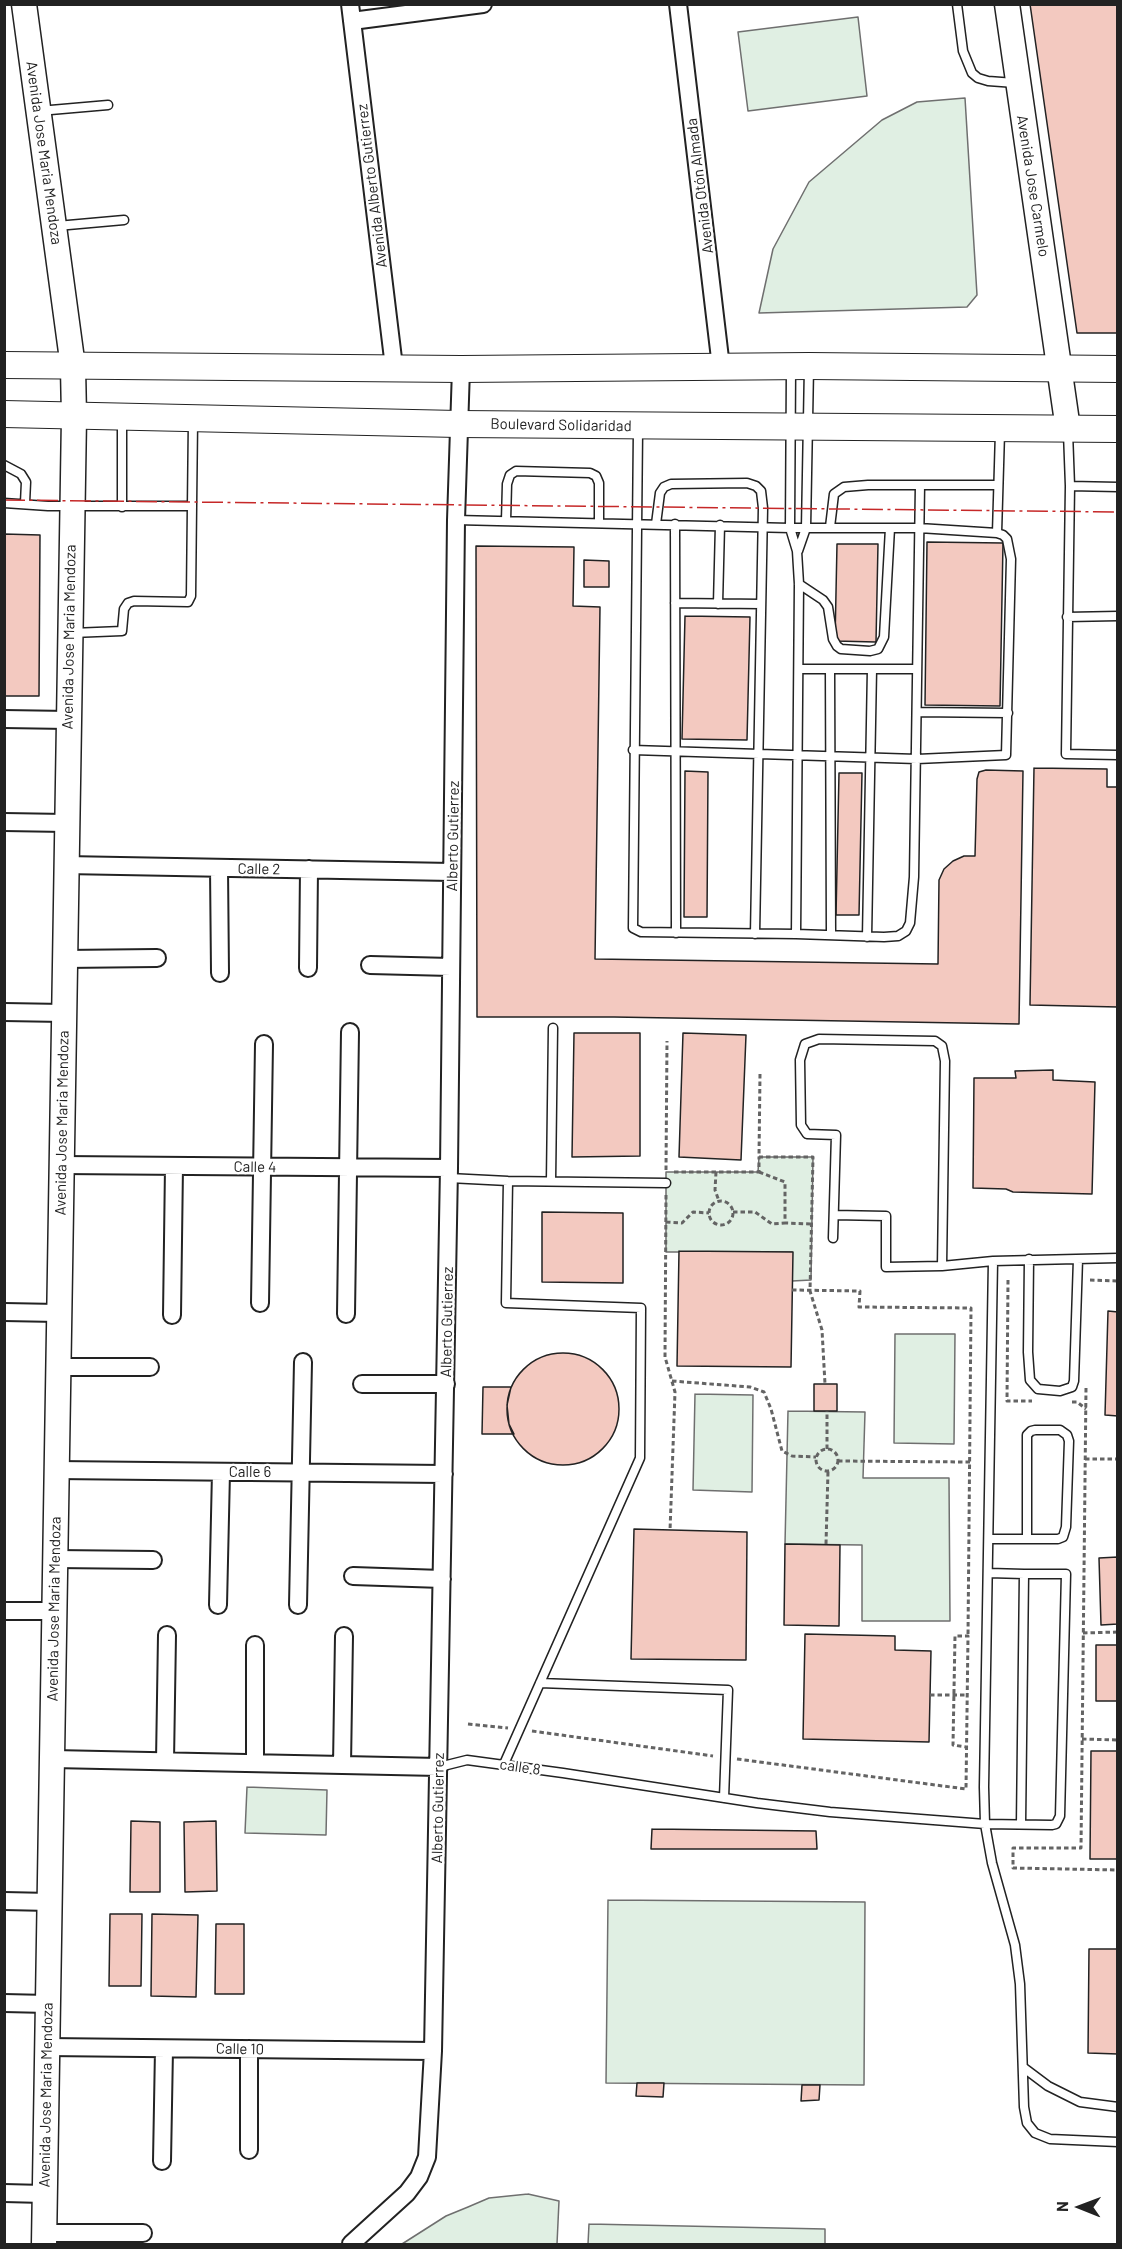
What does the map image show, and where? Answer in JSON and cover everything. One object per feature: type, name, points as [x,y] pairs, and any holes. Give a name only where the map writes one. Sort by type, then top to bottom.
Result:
[{"type":"main road","points":[[4,365],[460,369],[800,366],[1118,369]]},
{"type":"main road","name":"Boulevard Solidaridad","points":[[4,414],[458,424],[1118,429]]},
{"type":"street","name":"Avenida Jose Maria Mendoza","points":[[24,4],[73,367],[74,417],[44,2239]]},
{"type":"street","points":[[351,13],[483,4]]},
{"type":"street","name":"Avenida Otón Almada","points":[[678,4],[721,367]]},
{"type":"street","name":"Avenida Jose Carmelo","points":[[1007,4],[1068,429]]},
{"type":"street","name":"Avenida Alberto Gutierrez","points":[[351,13],[394,367]]},
{"type":"street","name":"Alberto Gutierrez","points":[[351,2244],[407,2193],[419,2177],[427,2157],[433,2051],[439,1767],[460,369]]},
{"type":"street","points":[[4,719],[68,720]]},
{"type":"street","points":[[4,822],[66,823]]},
{"type":"street","name":"Calle 2","points":[[65,866],[452,872]]},
{"type":"street","points":[[219,868],[220,973]]},
{"type":"street","points":[[308,968],[309,869]]},
{"type":"street","points":[[64,959],[157,958]]},
{"type":"street","points":[[370,965],[451,967]]},
{"type":"street","points":[[4,1012],[64,1013]]},
{"type":"street","points":[[346,1314],[350,1032]]},
{"type":"street","points":[[260,1303],[264,1044]]},
{"type":"street","name":"Calle 4","points":[[61,1165],[349,1168],[449,1173]]},
{"type":"street","points":[[172,1315],[174,1166]]},
{"type":"street","points":[[4,1312],[58,1312]]},
{"type":"street","points":[[298,1605],[303,1362]]},
{"type":"street","points":[[57,1367],[150,1367]]},
{"type":"street","points":[[362,1384],[446,1384]]},
{"type":"street","name":"Calle 6","points":[[56,1470],[444,1474]]},
{"type":"street","points":[[218,1605],[222,1472]]},
{"type":"street","points":[[54,1559],[153,1560]]},
{"type":"street","points":[[353,1576],[442,1579]]},
{"type":"street","points":[[4,1611],[54,1611]]},
{"type":"street","points":[[165,1761],[167,1635]]},
{"type":"street","points":[[342,1765],[344,1636]]},
{"type":"street","points":[[255,1645],[255,1763]]},
{"type":"street","name":"calle 8","points":[[52,1758],[439,1767]]},
{"type":"street","points":[[4,1901],[50,1902]]},
{"type":"street","points":[[4,2003],[48,2004]]},
{"type":"street","name":"Calle 10","points":[[46,2047],[433,2051]]},
{"type":"street","points":[[162,2161],[164,2049]]},
{"type":"street","points":[[249,2049],[249,2150]]},
{"type":"street","points":[[4,2193],[44,2194]]},
{"type":"street","points":[[44,2239],[144,2233]]},
{"type":"lane","points":[[957,4],[963,51],[972,73],[988,81],[1018,83]]},
{"type":"lane","points":[[39,111],[108,105]]},
{"type":"lane","points":[[54,227],[124,220]]},
{"type":"lane","points":[[797,551],[806,528],[800,426],[800,366]]},
{"type":"lane","points":[[796,934],[799,584],[797,551],[790,528],[800,426],[800,366]]},
{"type":"lane","points":[[122,417],[122,507]]},
{"type":"lane","points":[[69,633],[122,631],[124,609],[128,603],[134,601],[188,602],[191,596],[193,417]]},
{"type":"lane","points":[[638,426],[633,928],[640,932],[867,937],[898,936],[906,931],[910,923],[913,899],[920,485]]},
{"type":"lane","points":[[997,533],[1000,429]]},
{"type":"lane","points":[[1068,429],[1070,486],[1066,754],[1118,755]]},
{"type":"lane","points":[[4,465],[21,474],[26,482],[25,503]]},
{"type":"lane","points":[[506,521],[507,484],[510,475],[516,471],[590,473],[596,476],[599,483],[599,523]]},
{"type":"lane","points":[[656,524],[657,501],[664,487],[681,483],[747,483],[756,486],[761,491],[755,933]]},
{"type":"lane","points":[[830,527],[834,494],[844,487],[998,485]]},
{"type":"lane","points":[[1070,486],[1118,488]]},
{"type":"lane","points":[[4,503],[122,507],[192,506]]},
{"type":"lane","points":[[456,520],[790,528],[919,528],[997,533],[1007,539],[1011,560],[1006,755],[916,759],[633,750]]},
{"type":"lane","points":[[675,524],[676,933]]},
{"type":"lane","points":[[718,604],[720,525]]},
{"type":"lane","points":[[799,584],[824,600],[828,607],[833,639],[837,646],[842,649],[870,651],[878,649],[884,637],[890,528]]},
{"type":"lane","points":[[675,603],[761,604]]},
{"type":"lane","points":[[1067,617],[1118,616]]},
{"type":"lane","points":[[800,669],[917,669]]},
{"type":"lane","points":[[830,669],[831,935]]},
{"type":"lane","points":[[867,937],[872,669]]},
{"type":"lane","points":[[917,712],[1008,713]]},
{"type":"lane","points":[[551,1181],[553,1028]]},
{"type":"lane","points":[[833,1238],[836,1135],[807,1134],[801,1125],[800,1060],[805,1044],[819,1039],[923,1039],[939,1042],[944,1052],[945,1071],[942,1266]]},
{"type":"lane","points":[[449,1173],[508,1181],[666,1183]]},
{"type":"lane","points":[[504,1764],[640,1458],[641,1308],[506,1304],[508,1181]]},
{"type":"lane","points":[[834,1215],[886,1216],[886,1268],[993,1261],[1118,1258]]},
{"type":"lane","points":[[1029,1260],[1030,1380],[1038,1389],[1060,1391],[1072,1387],[1074,1381],[1078,1259]]},
{"type":"lane","points":[[993,1261],[985,1824],[992,1863],[1015,1945],[1020,1984],[1024,2107],[1027,2123],[1035,2133],[1050,2139],[1118,2142]]},
{"type":"lane","points":[[990,1539],[1027,1539],[1058,1539],[1065,1534],[1068,1441],[1067,1436],[1060,1430],[1035,1430],[1027,1435],[1027,1539]]},
{"type":"lane","points":[[989,1573],[1024,1574],[1021,1824]]},
{"type":"lane","name":"calle 8","points":[[439,1767],[467,1760],[830,1812],[985,1824],[1056,1824],[1060,1816],[1066,1574],[1024,1574]]},
{"type":"lane","points":[[540,1683],[728,1690],[724,1798]]},
{"type":"lane","points":[[1024,2068],[1048,2086],[1080,2102],[1118,2108]]},
{"type":"path","points":[[667,1041],[666,1172],[759,1172],[786,1182],[785,1223]]},
{"type":"path","points":[[759,1172],[760,1074]]},
{"type":"path","points":[[759,1157],[813,1157],[810,1290],[822,1330],[825,1384]]},
{"type":"path","points":[[716,1172],[716,1190],[719,1201]]},
{"type":"path","points":[[666,1183],[665,1357],[675,1392],[670,1531]]},
{"type":"path","points":[[719,1201],[730,1205],[733,1212],[731,1220],[722,1226],[711,1220],[709,1213],[712,1205],[719,1201]]},
{"type":"path","points":[[666,1222],[682,1223],[693,1212],[709,1213]]},
{"type":"path","points":[[733,1212],[755,1212],[772,1224],[812,1224]]},
{"type":"path","points":[[1087,1280],[1118,1281]]},
{"type":"path","points":[[730,1758],[966,1789],[971,1308],[859,1307],[860,1291],[792,1290]]},
{"type":"path","points":[[672,1381],[750,1387],[764,1392],[782,1451],[792,1456],[816,1457]]},
{"type":"path","points":[[827,1411],[827,1449]]},
{"type":"path","points":[[827,1449],[836,1454],[838,1461],[835,1468],[828,1471],[818,1468],[816,1457],[820,1451],[827,1449]]},
{"type":"path","points":[[1085,1459],[1118,1459]]},
{"type":"path","points":[[838,1461],[970,1462]]},
{"type":"path","points":[[826,1544],[828,1471]]},
{"type":"path","points":[[1083,1633],[1118,1632]]},
{"type":"path","points":[[966,1747],[953,1745],[955,1636],[968,1636]]},
{"type":"path","points":[[930,1695],[986,1696]]},
{"type":"path","points":[[468,1724],[510,1728]]},
{"type":"path","points":[[532,1731],[718,1756]]},
{"type":"path","points":[[1082,1739],[1118,1740]]},
{"type":"path","points":[[1013,1848],[1013,1868],[1118,1870]]},
{"type":"green space","points":[[858,17],[867,96],[748,111],[738,32]]},
{"type":"green space","points":[[965,98],[977,295],[967,307],[759,313],[773,249],[809,182],[882,120],[917,102]]},
{"type":"green space","points":[[759,1157],[813,1157],[811,1280],[792,1281],[792,1252],[666,1252],[666,1172],[758,1172]]},
{"type":"green space","points":[[895,1334],[955,1334],[954,1444],[894,1443]]},
{"type":"green space","points":[[695,1394],[753,1395],[752,1492],[693,1490]]},
{"type":"green space","points":[[788,1411],[865,1412],[863,1478],[949,1478],[950,1621],[862,1621],[862,1545],[785,1544]]},
{"type":"green space","points":[[247,1787],[327,1790],[326,1835],[245,1833]]},
{"type":"green space","points":[[608,1900],[865,1902],[864,2085],[606,2083]]},
{"type":"green space","points":[[528,2194],[559,2201],[557,2244],[402,2244],[446,2216],[489,2198]]},
{"type":"green space","points":[[589,2224],[825,2229],[825,2244],[588,2244]]},
{"type":"building","points":[[1030,4],[1118,4],[1118,333],[1077,333]]},
{"type":"building","points":[[4,534],[40,535],[39,696],[4,696]]},
{"type":"building","points":[[927,542],[1003,543],[1000,706],[925,705]]},
{"type":"building","points":[[837,544],[878,544],[876,642],[835,641]]},
{"type":"building","points":[[476,546],[574,547],[573,606],[600,607],[595,959],[938,964],[939,880],[944,869],[953,861],[964,856],[975,856],[979,772],[986,770],[1023,771],[1019,1024],[477,1017]]},
{"type":"building","points":[[584,560],[609,561],[609,587],[584,587]]},
{"type":"building","points":[[685,616],[750,617],[747,740],[682,739]]},
{"type":"building","points":[[1034,768],[1107,769],[1107,787],[1118,787],[1118,1007],[1030,1005]]},
{"type":"building","points":[[685,771],[708,772],[707,917],[684,917]]},
{"type":"building","points":[[839,773],[862,773],[859,915],[836,915]]},
{"type":"building","points":[[574,1033],[640,1033],[640,1156],[572,1157]]},
{"type":"building","points":[[683,1033],[746,1035],[741,1160],[679,1157]]},
{"type":"building","points":[[1053,1070],[1053,1080],[1095,1082],[1092,1194],[1013,1192],[1006,1189],[973,1188],[974,1078],[1016,1078],[1015,1071]]},
{"type":"building","points":[[542,1212],[623,1213],[623,1283],[542,1282]]},
{"type":"building","points":[[679,1251],[793,1252],[791,1367],[677,1366]]},
{"type":"building","points":[[1108,1311],[1118,1312],[1118,1416],[1105,1415]]},
{"type":"building","points":[[563,1353],[584,1357],[603,1369],[615,1388],[619,1409],[615,1430],[603,1449],[584,1461],[563,1465],[542,1461],[523,1449],[511,1430],[507,1409],[511,1388],[523,1369],[542,1357]]},
{"type":"building","points":[[814,1384],[837,1384],[837,1411],[814,1411]]},
{"type":"building","points":[[483,1387],[511,1387],[507,1405],[509,1424],[514,1434],[482,1434]]},
{"type":"building","points":[[634,1529],[747,1532],[746,1660],[631,1659]]},
{"type":"building","points":[[785,1544],[840,1545],[839,1626],[784,1625]]},
{"type":"building","points":[[1118,1557],[1118,1624],[1101,1625],[1099,1558]]},
{"type":"building","points":[[805,1634],[895,1636],[895,1650],[931,1651],[929,1742],[803,1739]]},
{"type":"building","points":[[1096,1645],[1118,1645],[1118,1701],[1096,1701]]},
{"type":"building","points":[[1091,1751],[1118,1751],[1118,1859],[1090,1859]]},
{"type":"building","points":[[131,1821],[160,1822],[160,1892],[130,1892]]},
{"type":"building","points":[[216,1821],[217,1891],[185,1892],[184,1822]]},
{"type":"building","points":[[652,1829],[816,1831],[817,1849],[651,1849]]},
{"type":"building","points":[[110,1914],[142,1914],[141,1986],[109,1986]]},
{"type":"building","points":[[152,1914],[198,1915],[196,1997],[151,1996]]},
{"type":"building","points":[[216,1924],[244,1924],[244,1994],[215,1994]]},
{"type":"building","points":[[1089,1949],[1118,1949],[1118,2054],[1088,2053]]},
{"type":"building","points":[[637,2083],[664,2083],[663,2097],[636,2096]]},
{"type":"building","points":[[802,2085],[820,2085],[819,2100],[801,2101]]},
{"type":"power","points":[[4,500],[1118,512]]}]
